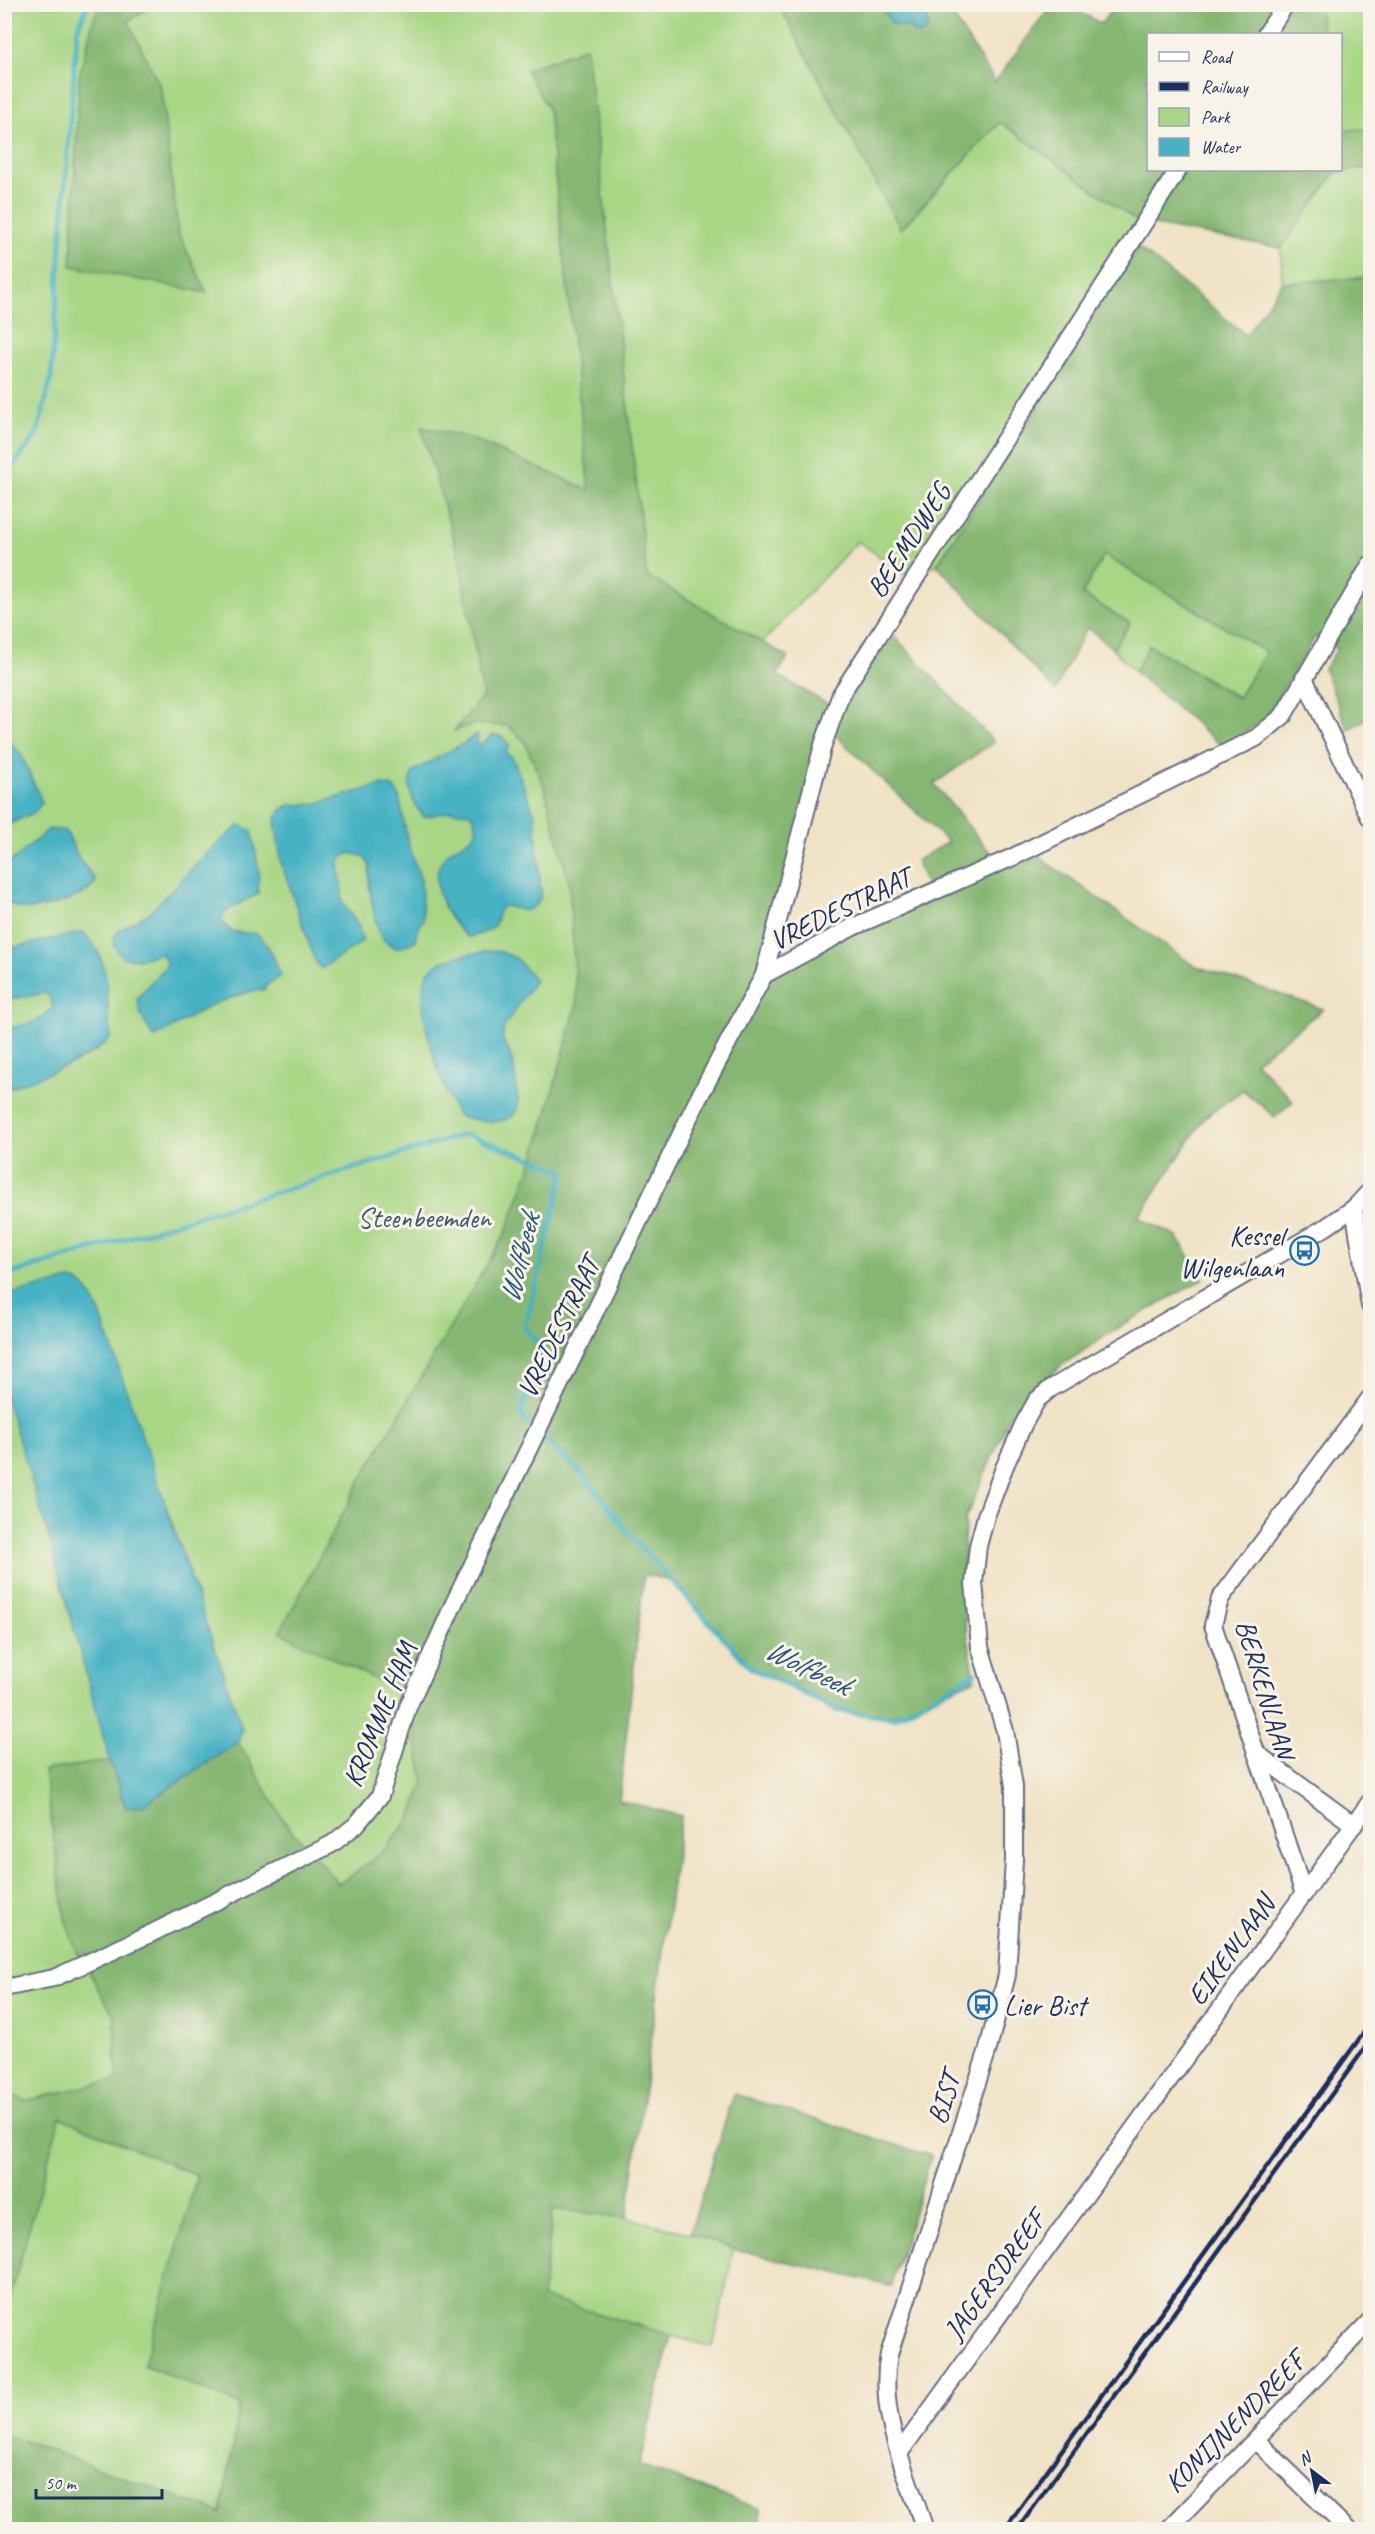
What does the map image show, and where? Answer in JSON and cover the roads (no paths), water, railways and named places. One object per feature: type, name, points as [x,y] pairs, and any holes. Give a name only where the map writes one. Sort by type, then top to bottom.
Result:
[{"type":"street","points":[[1267,33],[1286,4]]},
{"type":"street","name":"BEEMDWEG","points":[[764,975],[823,745],[841,694],[1177,171]]},
{"type":"street","name":"VREDESTRAAT","points":[[537,1431],[698,1099],[764,975],[853,927],[1013,857],[1256,738],[1282,716],[1371,565]]},
{"type":"street","points":[[1304,678],[1371,818]]},
{"type":"street","points":[[1290,702],[1321,717]]},
{"type":"street","name":"BIST","points":[[926,2529],[886,2403],[885,2381],[889,2354],[988,2049],[1006,1975],[1014,1860],[1014,1796],[1007,1740],[987,1674],[975,1612],[974,1583],[978,1546],[986,1516],[1004,1468],[1037,1400],[1072,1375],[1354,1208],[1371,1191]]},
{"type":"street","points":[[1354,1208],[1371,1306]]},
{"type":"street","name":"BERKENLAAN","points":[[1304,1894],[1213,1625],[1220,1599],[1371,1398]]},
{"type":"street","name":"KROMME HAM","points":[[4,1988],[54,1978],[139,1939],[332,1844],[356,1825],[380,1796],[408,1707],[455,1601],[537,1431]]},
{"type":"street","points":[[1256,1752],[1353,1825]]},
{"type":"street","name":"EIKENLAAN","points":[[1132,2130],[1371,1802]]},
{"type":"street","name":"JAGERSDREEF","points":[[900,2452],[1132,2130]]},
{"type":"street","name":"KONIJNENDREEF","points":[[1168,2529],[1371,2321]]},
{"type":"street","points":[[1256,2440],[1348,2529]]},
{"type":"water","points":[[4,5],[15,5],[5,44]]},
{"type":"water","points":[[879,5],[923,5],[928,29],[918,35],[906,26],[893,24]]},
{"type":"water","points":[[474,735],[478,735],[477,744],[481,744],[493,735],[501,736],[510,745],[506,753],[513,758],[535,815],[541,893],[539,902],[529,910],[503,906],[490,930],[467,937],[452,920],[440,898],[437,875],[440,864],[447,854],[475,834],[475,822],[471,813],[451,811],[424,817],[413,800],[410,781],[415,770],[466,742]]},
{"type":"water","points":[[5,742],[10,742],[21,754],[42,802],[35,812],[5,826]]},
{"type":"water","points":[[382,785],[393,787],[399,796],[409,847],[421,880],[423,920],[416,934],[416,941],[396,948],[385,942],[374,912],[369,881],[370,867],[364,856],[350,853],[341,858],[339,863],[343,903],[358,925],[363,941],[321,969],[315,961],[281,862],[275,820],[281,810],[290,805],[313,804]]},
{"type":"water","points":[[240,825],[252,831],[259,872],[258,894],[229,909],[221,918],[231,930],[257,934],[269,948],[281,976],[269,983],[264,990],[252,991],[213,1004],[154,1038],[141,1016],[137,998],[167,965],[162,953],[141,959],[123,958],[114,945],[114,937],[120,930],[149,913],[209,851]]},
{"type":"water","points":[[49,829],[66,831],[80,860],[96,880],[87,891],[68,900],[31,909],[14,906],[5,901],[5,864],[17,857]]},
{"type":"water","points":[[83,932],[100,956],[104,969],[111,1037],[102,1046],[77,1061],[5,1090],[5,1029],[38,1020],[53,1006],[47,993],[5,1000],[5,949]]},
{"type":"water","points":[[496,950],[516,958],[535,980],[504,1027],[502,1039],[514,1066],[518,1098],[516,1112],[510,1117],[493,1122],[458,1116],[436,1065],[425,1021],[423,1000],[424,983],[430,970],[436,965],[461,955]]},
{"type":"water","points":[[71,1280],[77,1281],[85,1288],[100,1313],[242,1728],[238,1742],[142,1806],[126,1808],[110,1761],[48,1534],[5,1395],[5,1295]]},
{"type":"waterway","points":[[4,478],[37,434],[51,379],[77,30],[88,4]]},
{"type":"waterway","name":"Wolfbeek","points":[[4,1276],[466,1134],[564,1171],[525,1328],[543,1348],[520,1415],[588,1480],[632,1537],[751,1668],[841,1711],[894,1718],[976,1673]]},
{"type":"railway","points":[[1004,2530],[1370,2024]]},
{"type":"railway","points":[[1017,2530],[1370,2041]]},
{"type":"place","name":"Kessel Wilgenlaan","points":[[1305,1251]]},
{"type":"place","name":"Lier Bist","points":[[983,2005]]},
{"type":"park label","name":"Steenbeemden","points":[[424,1217]]}]
